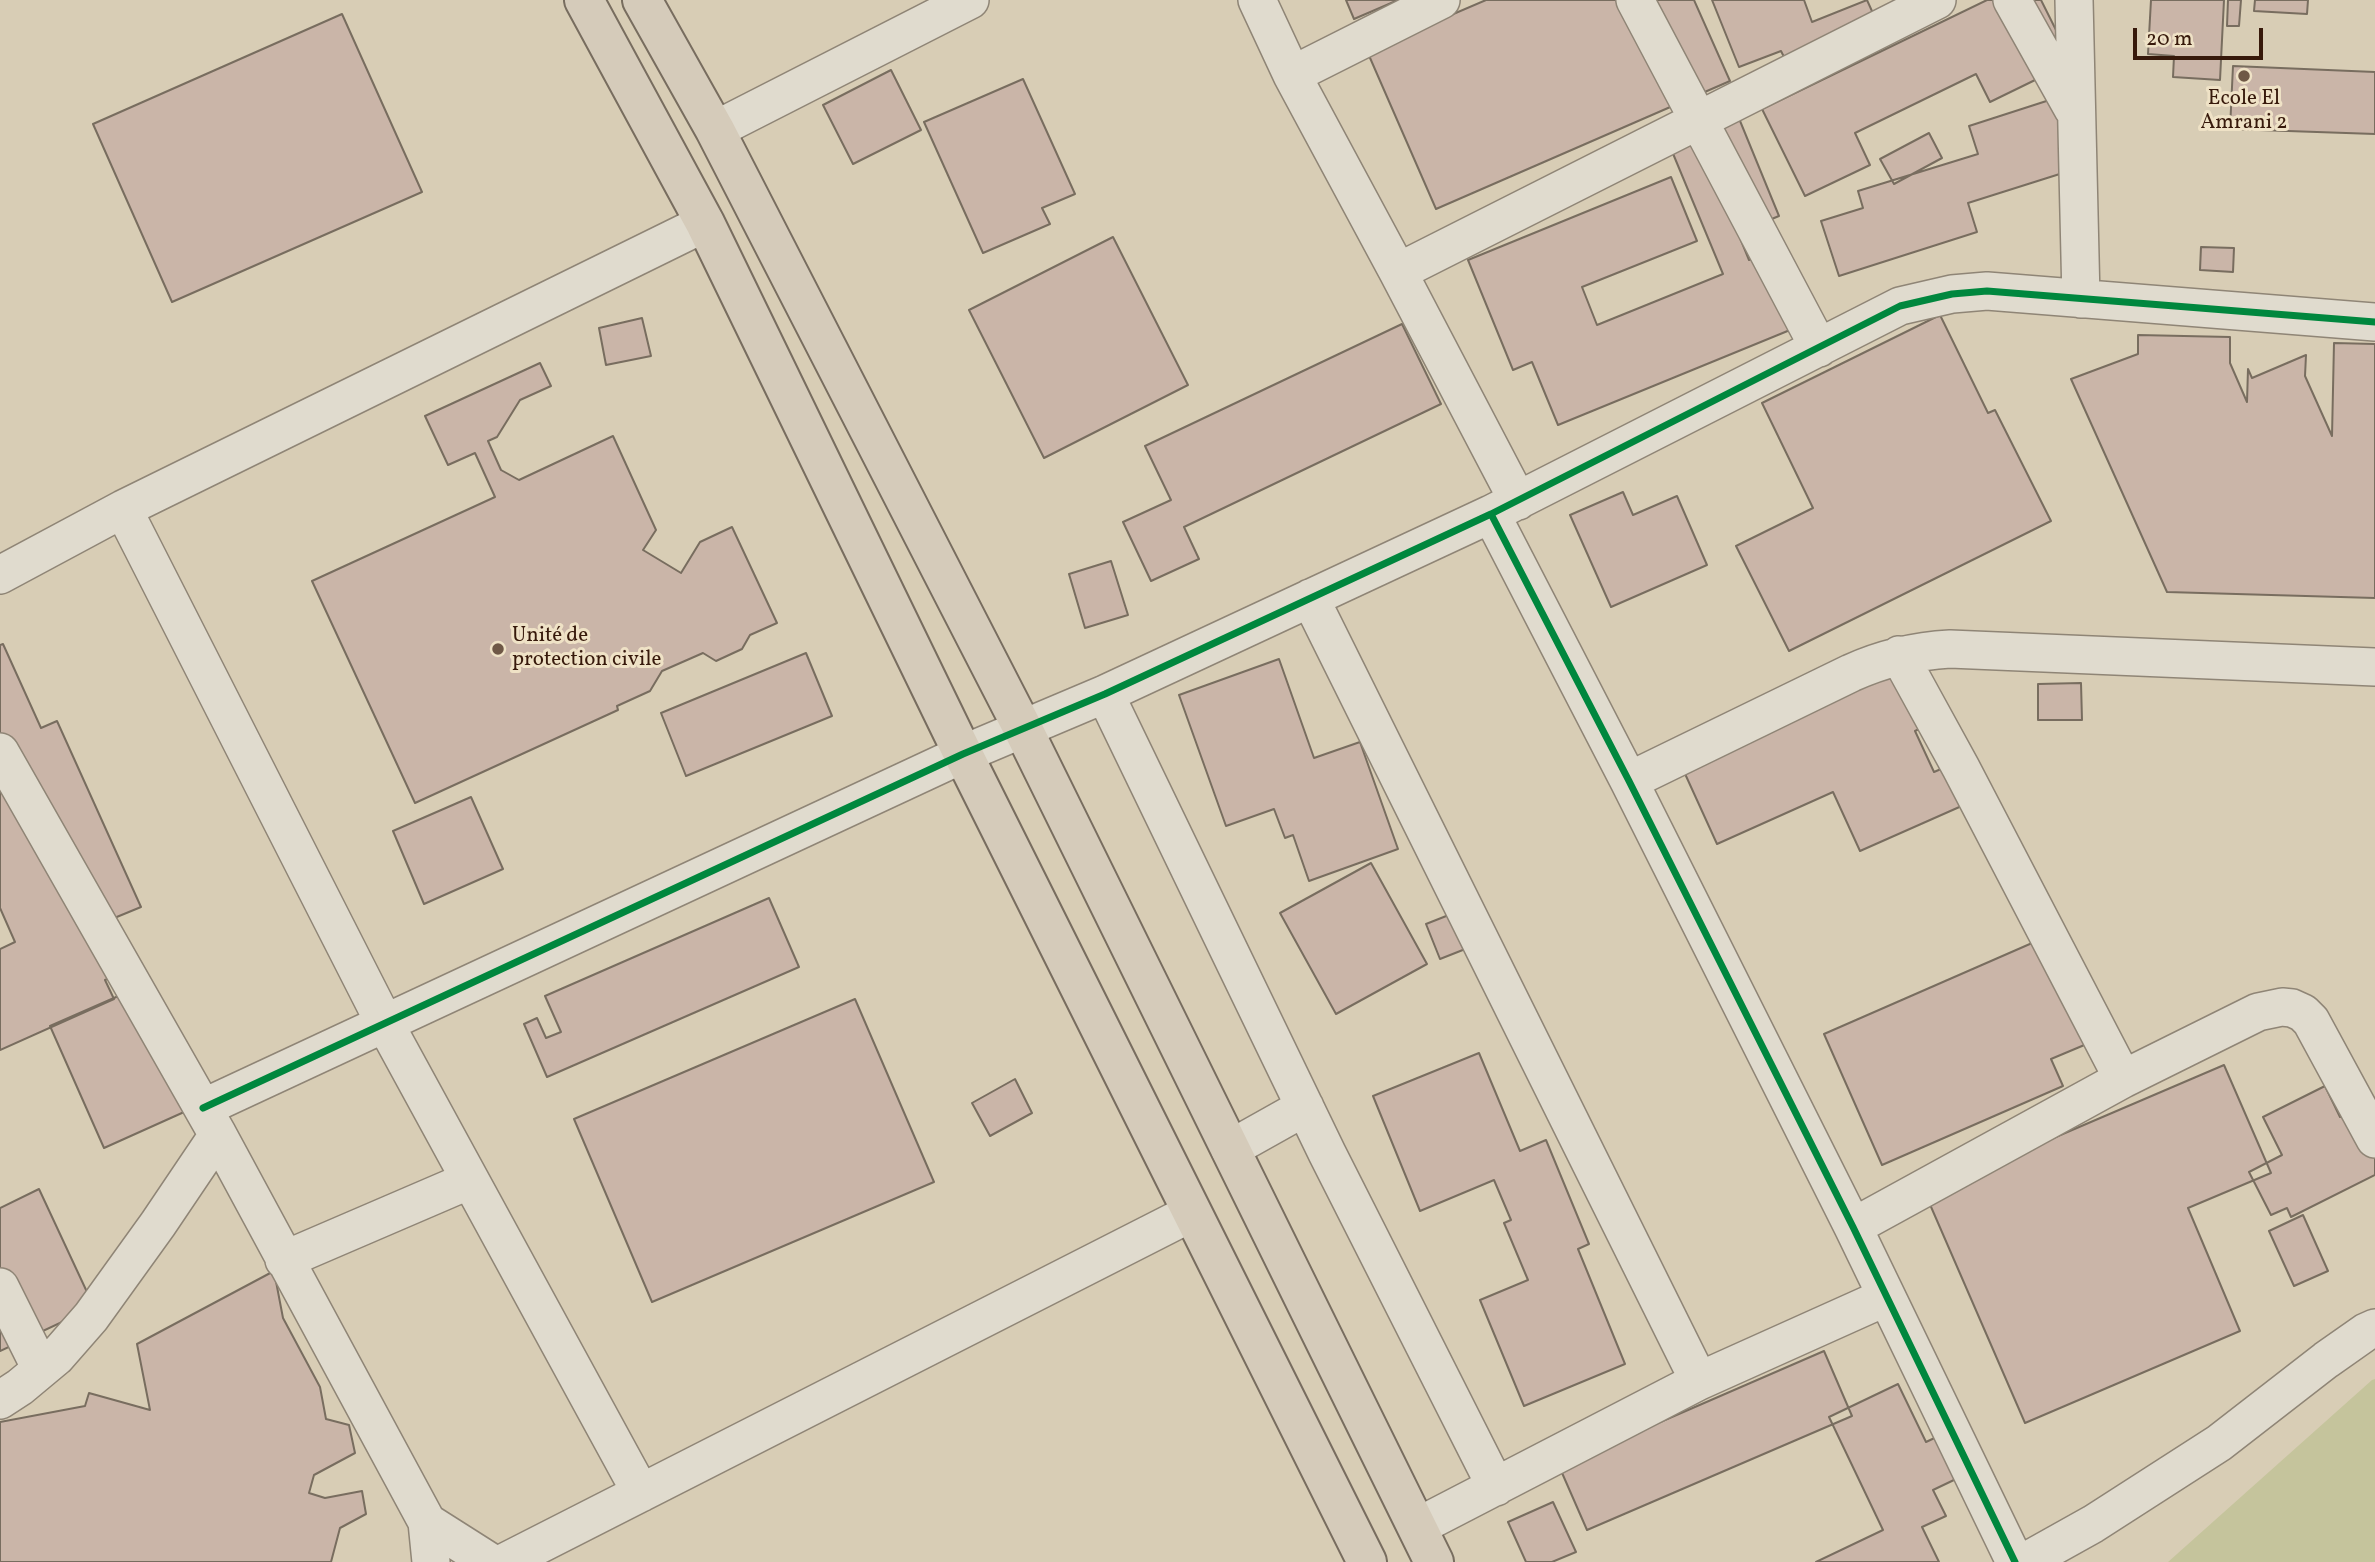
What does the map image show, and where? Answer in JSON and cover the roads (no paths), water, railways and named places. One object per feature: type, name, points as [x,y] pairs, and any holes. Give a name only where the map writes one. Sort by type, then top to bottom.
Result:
[{"type":"main road","points":[[584,0],[705,223],[963,754],[1367,1562]]},
{"type":"main road","points":[[642,0],[715,130],[1022,727],[1434,1562]]},
{"type":"street","points":[[715,130],[970,0]]},
{"type":"street","points":[[1257,0],[1292,75],[1398,272],[1629,781],[1853,1227],[2015,1562]]},
{"type":"street","points":[[1292,75],[1441,0]]},
{"type":"street","points":[[1635,0],[1819,348]]},
{"type":"street","points":[[1398,272],[1937,0]]},
{"type":"street","points":[[2012,0],[2076,115]]},
{"type":"street","points":[[2074,0],[2081,299]]},
{"type":"street","points":[[0,575],[123,509],[705,223]]},
{"type":"street","points":[[0,1400],[56,1357],[91,1317],[158,1224],[210,1122],[384,1022],[1022,727],[1105,694],[1504,507],[1900,306],[1952,293],[1987,291],[2375,322]]},
{"type":"street","points":[[123,509],[384,1022],[641,1493]]},
{"type":"street","points":[[1310,598],[1699,1381]]},
{"type":"street","points":[[1629,781],[1851,673],[1880,660],[1915,651],[1951,649],[2375,667]]},
{"type":"street","points":[[1899,655],[2123,1079]]},
{"type":"street","points":[[1105,694],[1305,1108],[1496,1487]]},
{"type":"street","points":[[0,752],[210,1122],[427,1522],[431,1562]]},
{"type":"street","points":[[1853,1227],[2123,1079],[2258,1012],[2282,1007],[2292,1008],[2311,1021],[2375,1139]]},
{"type":"street","points":[[1230,1149],[1305,1108]]},
{"type":"street","points":[[284,1260],[471,1180]]},
{"type":"street","points":[[505,1562],[1191,1213]]},
{"type":"street","points":[[0,1287],[41,1369]]},
{"type":"street","points":[[1417,1527],[1699,1381],[1886,1297]]},
{"type":"street","points":[[2025,1562],[2093,1524],[2219,1443],[2326,1360],[2365,1332],[2375,1328]]},
{"type":"street","points":[[427,1522],[490,1562]]},
{"type":"place","name":"Ecole El Amrani 2","points":[[2244,76]]},
{"type":"place","name":"Unité de protection civile","points":[[498,649]]}]
